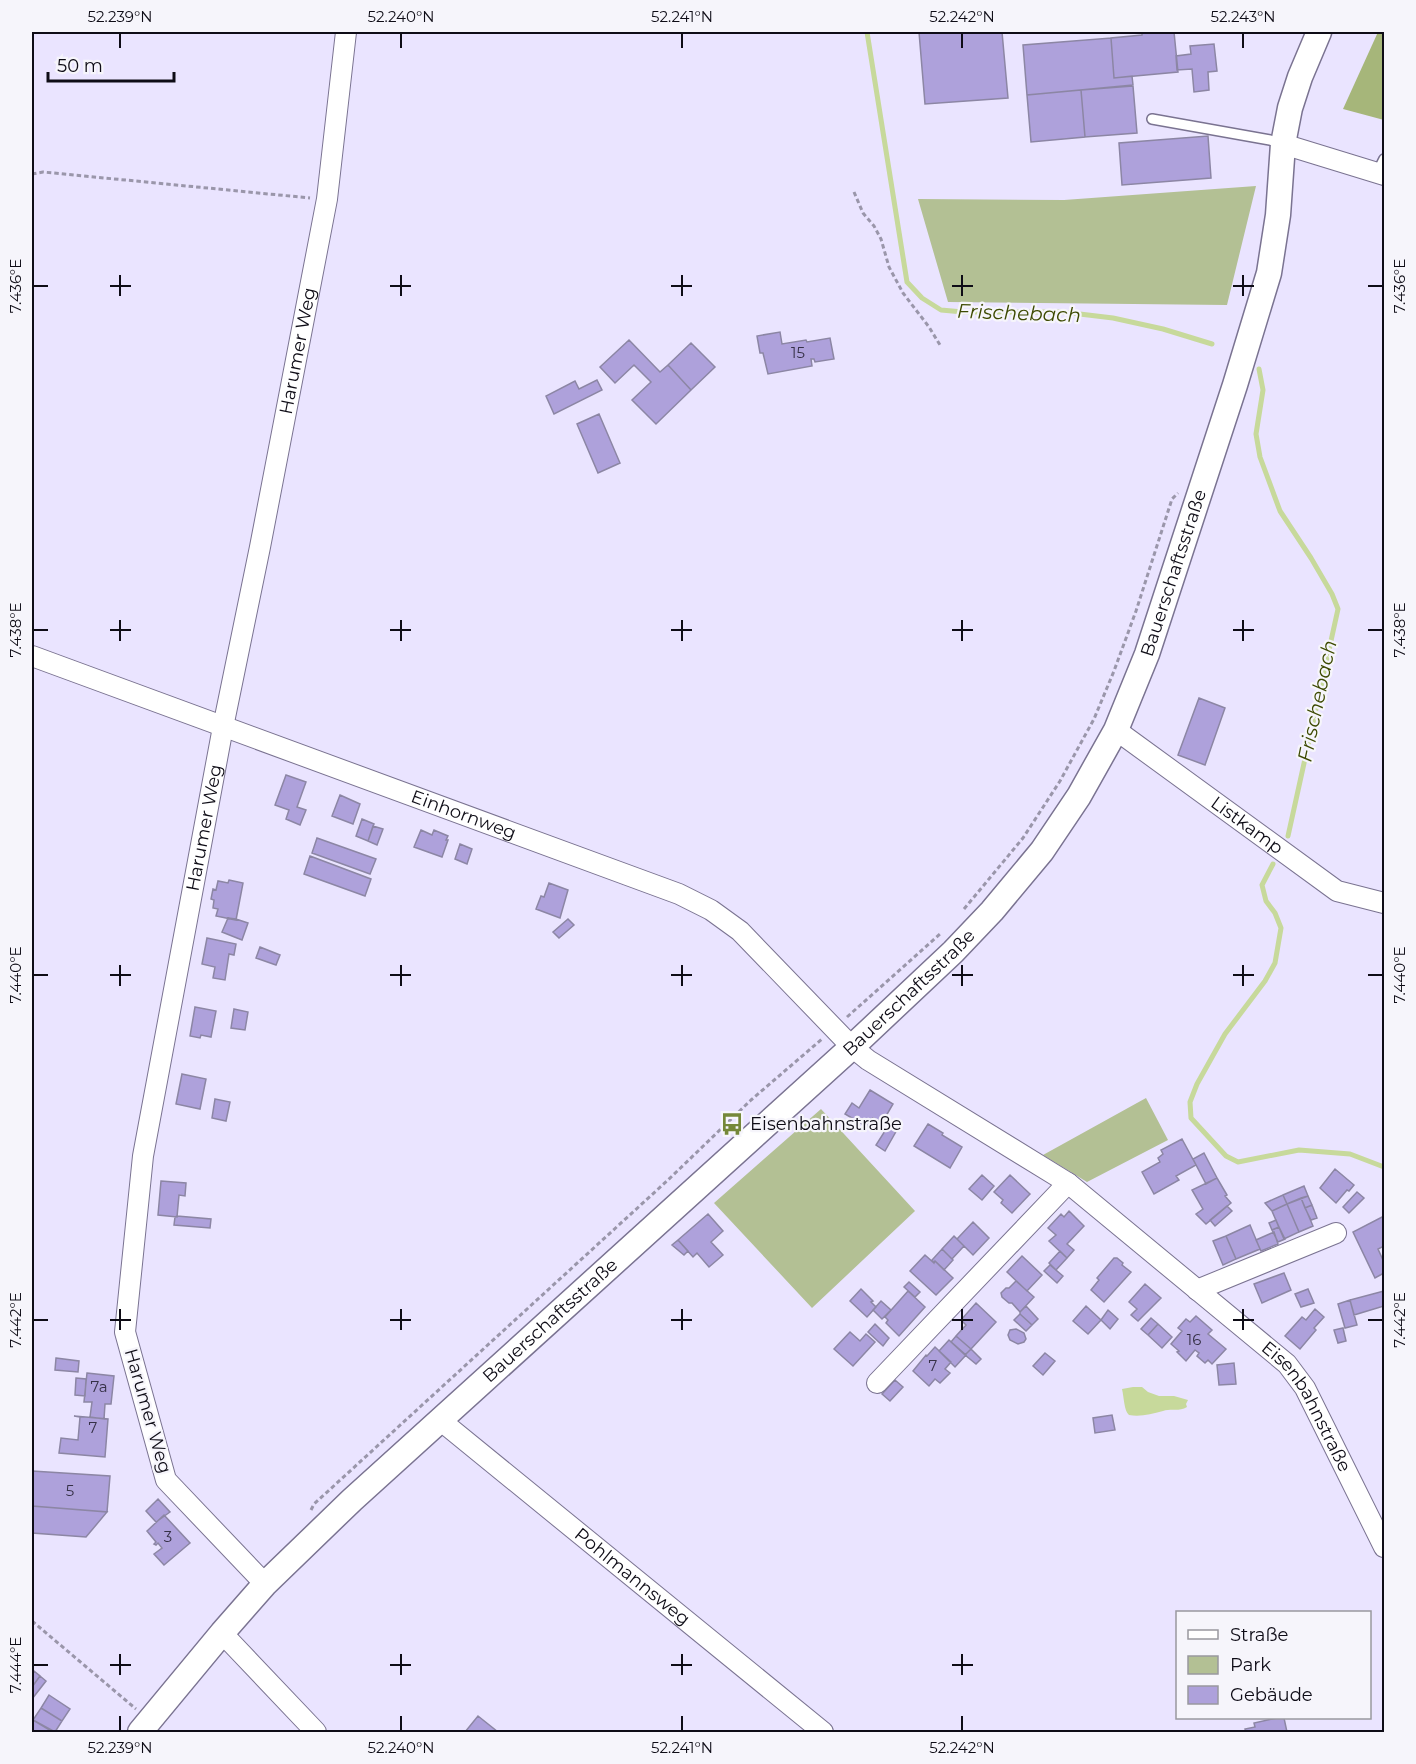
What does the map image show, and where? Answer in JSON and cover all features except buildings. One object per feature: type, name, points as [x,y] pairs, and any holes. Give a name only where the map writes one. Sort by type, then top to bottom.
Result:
[{"type":"street","name":"Harumer Weg","points":[[265,1584],[166,1480],[125,1332],[143,1156],[223,727],[327,199],[346,32]]},
{"type":"street","name":"Bauerschaftsstraße","points":[[145,1726],[265,1584],[440,1419],[852,1047],[953,952],[993,910],[1048,842],[1079,796],[1116,730],[1147,654],[1269,273],[1278,215],[1283,144],[1290,108],[1319,32]]},
{"type":"street","points":[[1283,144],[1382,169]]},
{"type":"street","name":"Einhornweg","points":[[32,656],[679,894],[700,904],[740,931],[852,1047]]},
{"type":"street","name":"Listkamp","points":[[1116,730],[1337,891],[1384,903]]},
{"type":"street","name":"Eisenbahnstraße","points":[[852,1047],[868,1060],[1068,1183],[1287,1364],[1305,1388],[1384,1547]]},
{"type":"street","points":[[877,1383],[1068,1183]]},
{"type":"street","points":[[1197,1290],[1336,1233]]},
{"type":"street","name":"Pohlmannsweg","points":[[440,1419],[823,1732]]},
{"type":"street","points":[[222,1633],[316,1732]]},
{"type":"lane","points":[[1152,119],[1283,144]]},
{"type":"path","points":[[32,174],[43,171],[327,199]]},
{"type":"path","points":[[854,192],[863,213],[881,238],[889,267],[903,293],[940,345]]},
{"type":"path","points":[[959,915],[1023,838],[1060,782],[1094,719],[1136,611],[1172,499],[1180,491]]},
{"type":"path","points":[[308,1513],[668,1180],[751,1100],[801,1059],[943,931]]},
{"type":"path","points":[[32,1621],[145,1726]]},
{"type":"green space","points":[[1256,186],[1227,305],[948,302],[918,199],[1064,200]]},
{"type":"green space","points":[[1146,1098],[1168,1140],[1087,1182],[1043,1155]]},
{"type":"green space","points":[[821,1109],[915,1211],[812,1308],[714,1203]]},
{"type":"shaded area","points":[[1378,32],[1384,32],[1384,120],[1343,109]]},
{"type":"shaded area","points":[[1142,1387],[1159,1396],[1174,1396],[1188,1400],[1187,1407],[1146,1415],[1129,1415],[1122,1389]]},
{"type":"waterway","name":"Frischebach","points":[[867,32],[907,282],[922,298],[941,310],[1063,312],[1113,318],[1163,329],[1212,344]]},
{"type":"waterway","name":"Frischebach","points":[[1259,369],[1263,390],[1256,434],[1260,457],[1280,511],[1311,558],[1338,609],[1288,836]]},
{"type":"waterway","name":"Frischebach","points":[[1273,864],[1262,885],[1266,901],[1275,913],[1281,928],[1275,963],[1265,981],[1225,1034],[1197,1084],[1190,1102],[1191,1118],[1226,1156],[1238,1162],[1299,1150],[1350,1154],[1384,1167]]},
{"type":"place","name":"Eisenbahnstraße","points":[[732,1124]]}]
